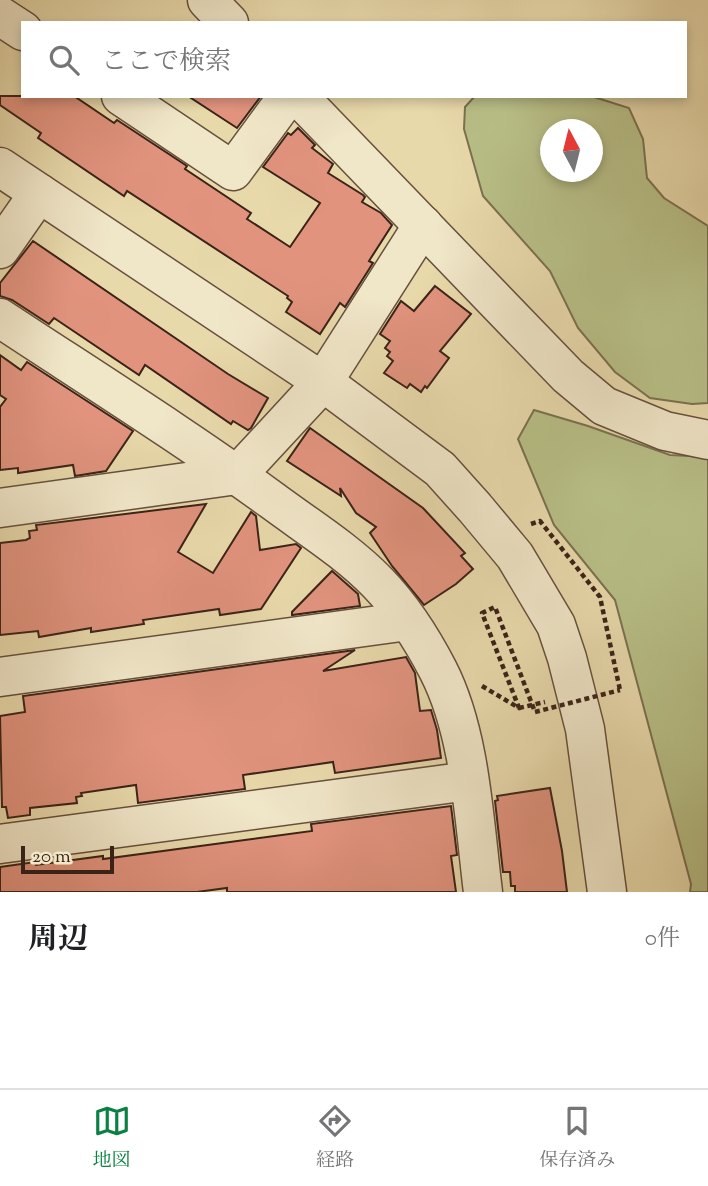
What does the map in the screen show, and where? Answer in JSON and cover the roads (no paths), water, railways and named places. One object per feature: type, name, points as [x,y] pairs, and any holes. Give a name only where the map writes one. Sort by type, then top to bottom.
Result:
[{"type":"street","points":[[207,0],[227,21]]},
{"type":"street","points":[[0,16],[21,30]]},
{"type":"street","points":[[124,98],[233,171],[287,98]]},
{"type":"street","points":[[300,98],[568,376],[604,406],[665,431],[708,440]]},
{"type":"street","points":[[0,167],[323,382],[440,469],[515,556],[556,625],[576,688],[585,729],[607,892]]},
{"type":"street","points":[[0,249],[39,193]]},
{"type":"street","points":[[0,508],[237,475],[323,382],[423,225]]},
{"type":"street","points":[[0,318],[237,475],[340,550],[378,583],[408,621],[438,670],[456,716],[469,781],[483,892]]},
{"type":"street","points":[[0,677],[408,621]]},
{"type":"street","points":[[0,844],[469,781]]}]
